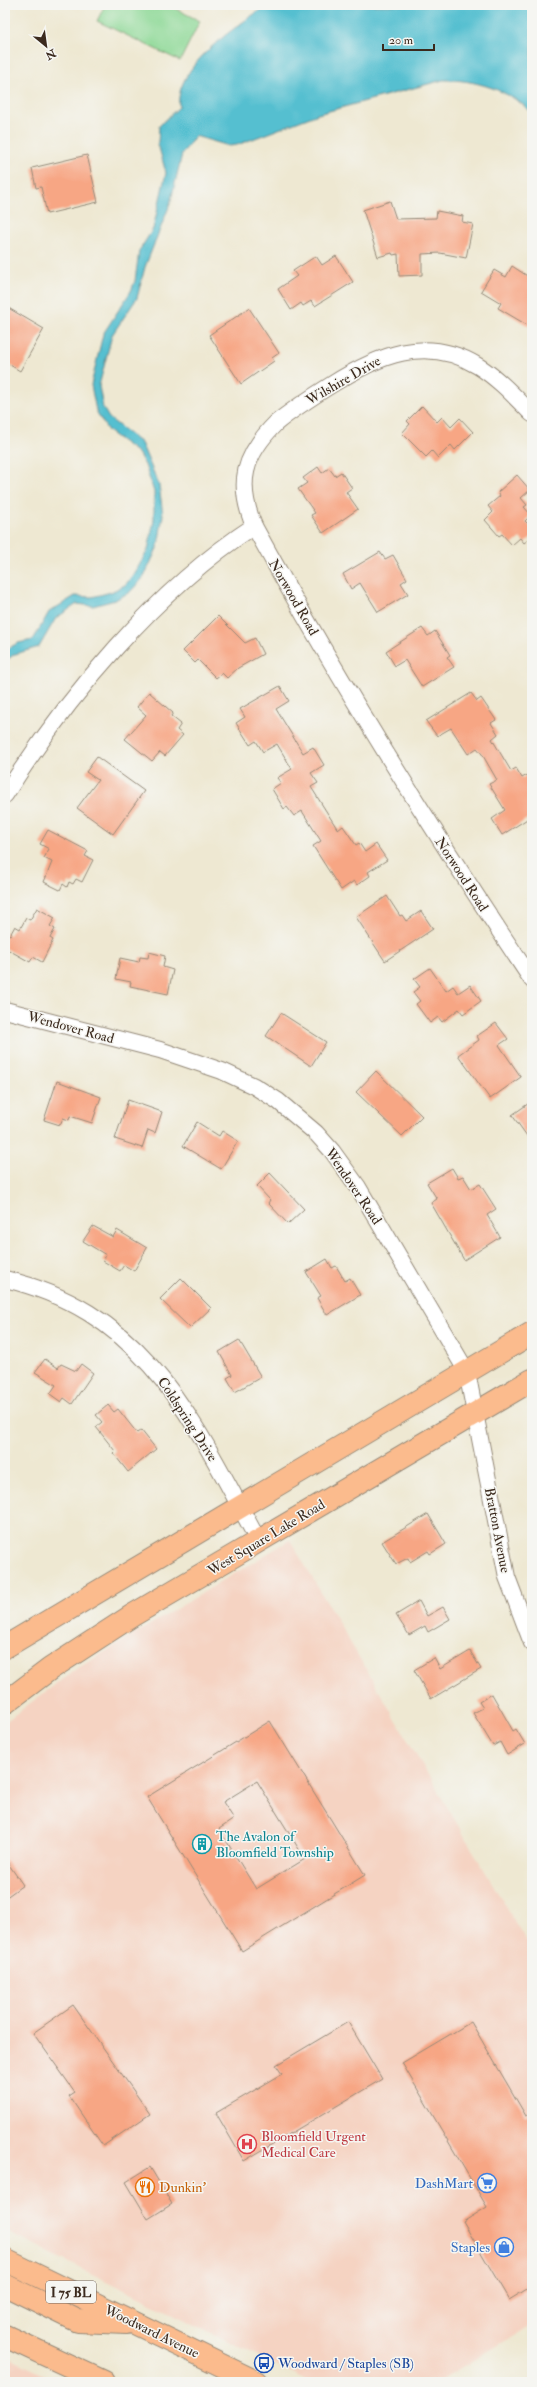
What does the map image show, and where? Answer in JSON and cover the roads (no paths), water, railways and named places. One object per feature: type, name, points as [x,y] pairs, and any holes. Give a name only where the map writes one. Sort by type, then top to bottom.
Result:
[{"type":"main road","points":[[5,1647],[532,1333]]},
{"type":"main road","name":"West Square Lake Road","points":[[5,1703],[50,1669],[91,1642],[532,1380]]},
{"type":"main road","name":"Woodward Avenue","points":[[5,2260],[256,2382]]},
{"type":"main road","points":[[5,2285],[78,2321],[137,2324]]},
{"type":"main road","points":[[5,2336],[104,2382]]},
{"type":"street","name":"Wilshire Drive","points":[[254,526],[244,498],[244,474],[250,457],[264,435],[297,407],[362,366],[382,357],[393,353],[425,350],[455,355],[477,365],[491,375],[532,414]]},
{"type":"street","points":[[5,795],[64,712],[121,644],[170,592],[200,566],[254,526]]},
{"type":"street","name":"Norwood Road","points":[[254,526],[383,751],[532,980]]},
{"type":"street","name":"Wendover Road","points":[[5,1010],[203,1064],[254,1086],[294,1114],[316,1133],[346,1169],[467,1372],[475,1414]]},
{"type":"street","name":"Coldspring Drive","points":[[5,1279],[47,1292],[80,1309],[107,1325],[138,1352],[162,1377],[176,1397],[240,1506],[259,1542]]},
{"type":"street","name":"Bratton Avenue","points":[[475,1414],[508,1577],[532,1643]]},
{"type":"water","points":[[267,5],[532,5],[532,113],[513,98],[502,92],[479,84],[455,80],[443,80],[318,114],[237,145],[229,146],[195,136],[182,154],[170,204],[145,267],[137,298],[112,335],[99,386],[103,408],[109,418],[141,443],[159,485],[163,515],[158,546],[144,577],[130,592],[115,600],[93,606],[77,604],[56,618],[39,647],[15,654],[5,661],[5,650],[18,643],[33,640],[49,612],[75,596],[92,597],[111,592],[125,585],[133,576],[148,550],[154,520],[154,492],[145,465],[138,453],[108,431],[96,411],[91,385],[103,334],[131,291],[135,281],[139,251],[153,229],[166,173],[158,144],[159,126],[179,107],[180,91],[187,76],[197,62],[225,35]]},
{"type":"place","name":"The Avalon of Bloomfield Township","points":[[202,1844]]},
{"type":"place","name":"Bloomfield Urgent Medical Care","points":[[247,2144]]},
{"type":"place","name":"DashMart","points":[[487,2183]]},
{"type":"place","name":"Dunkin'","points":[[145,2187]]},
{"type":"place","name":"Staples","points":[[504,2247]]},
{"type":"place","name":"Woodward / Staples (SB)","points":[[264,2363]]}]
